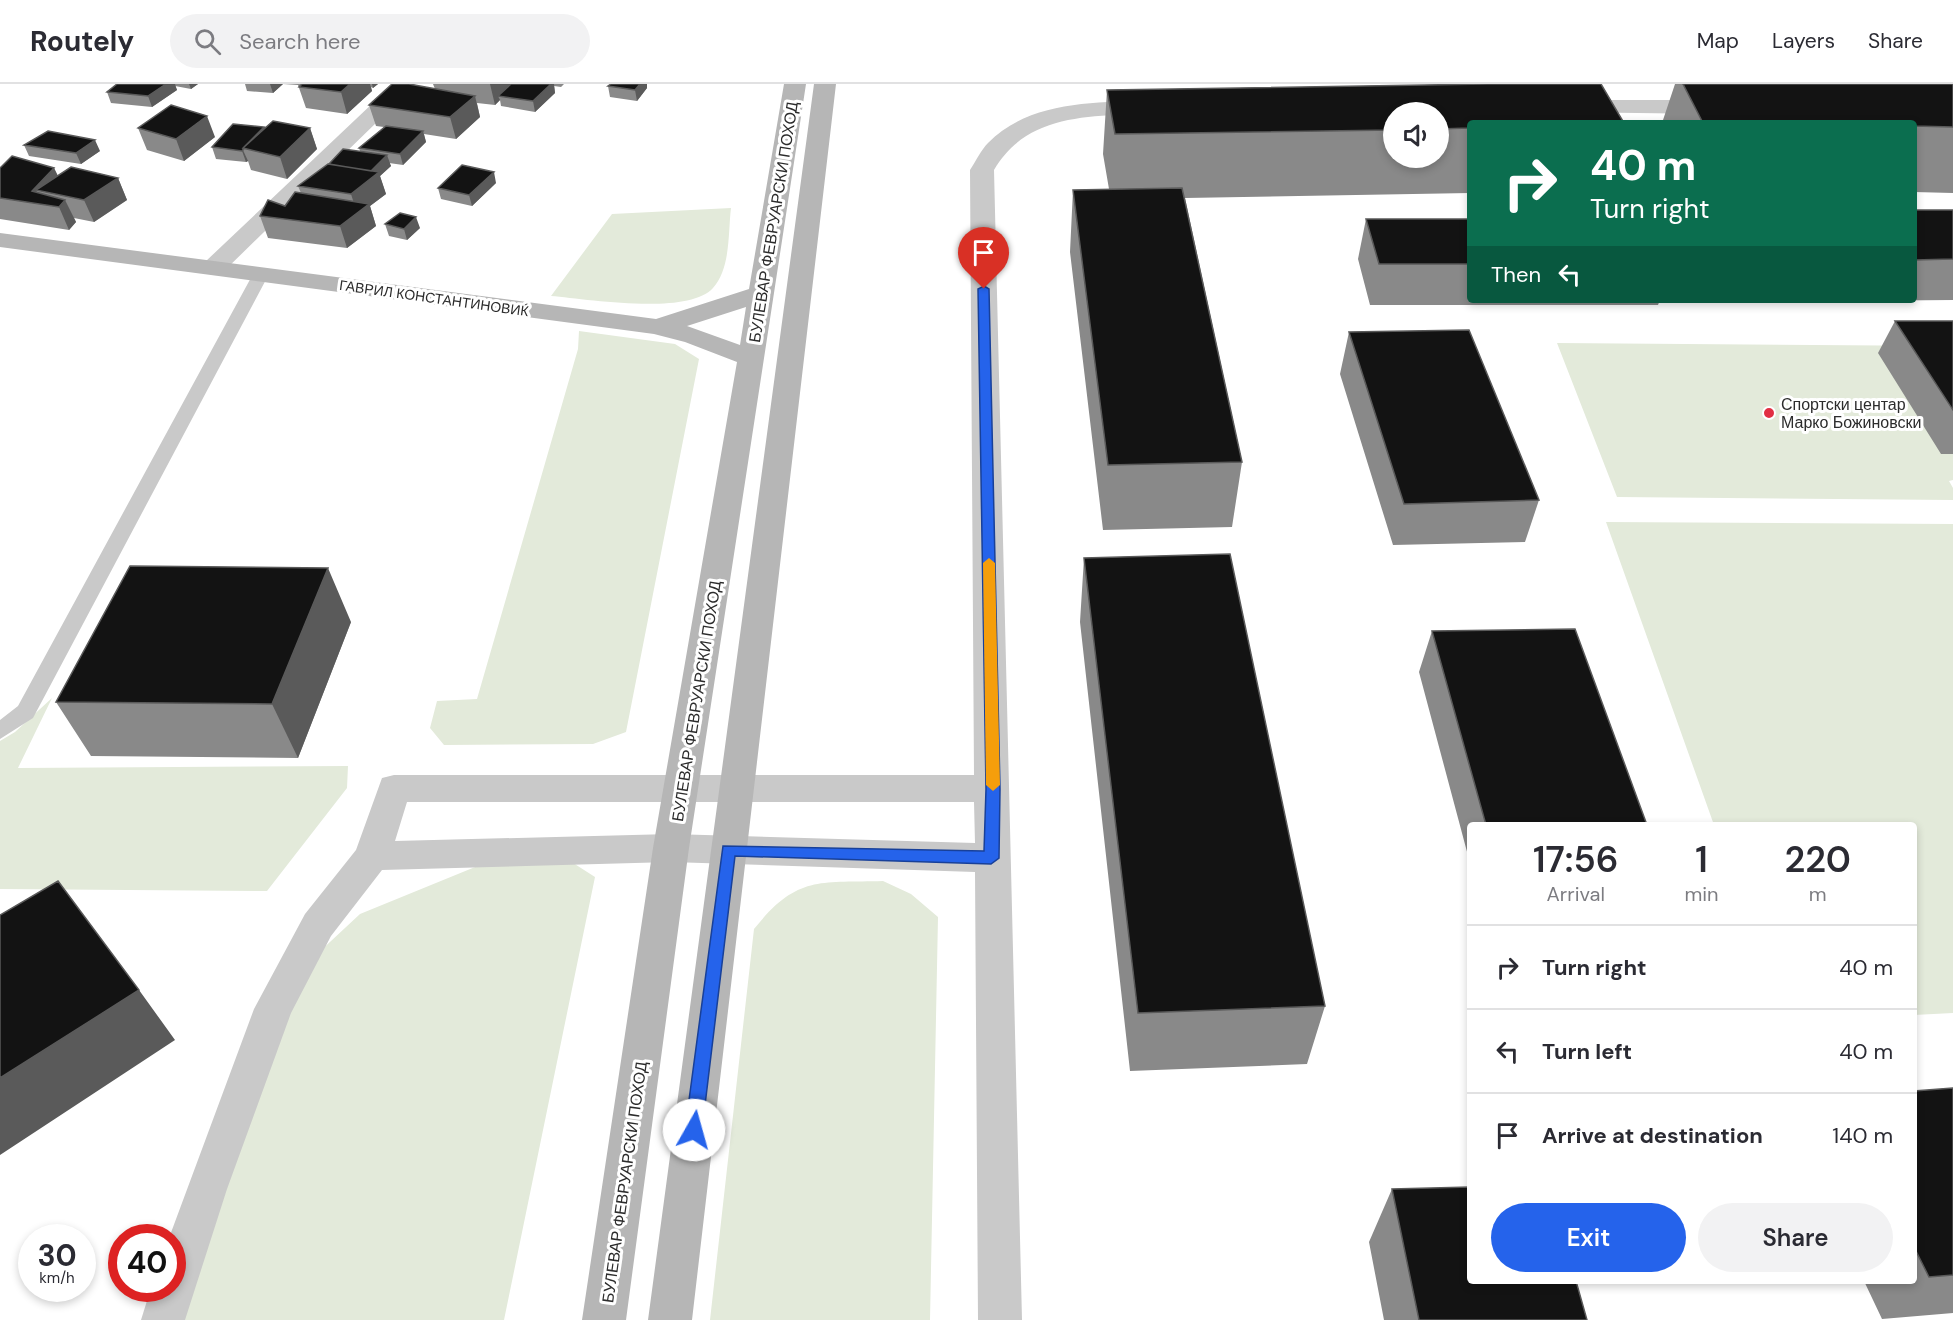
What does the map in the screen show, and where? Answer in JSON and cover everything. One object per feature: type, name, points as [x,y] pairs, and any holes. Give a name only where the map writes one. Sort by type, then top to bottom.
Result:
[{"type":"street","points":[[214,267],[405,84]]},
{"type":"street","name":"БУЛЕВАР ФЕВРУАРСКИ ПОХОД","points":[[604,1320],[671,848],[683,788],[795,84]]},
{"type":"street","name":"БУЛЕВАР ФЕВРУАРСКИ ПОХОД","points":[[670,1320],[825,84]]},
{"type":"street","points":[[1547,107],[1737,107]]},
{"type":"street","points":[[1000,1320],[982,170],[987,158],[998,145],[1011,135],[1044,119],[1089,109],[1175,108]]},
{"type":"street","name":"ГАВРИЛ КОНСТАНТИНОВИЌ","points":[[0,240],[655,326],[694,336],[750,358]]},
{"type":"street","name":"ГАВРИЛ КОНСТАНТИНОВИЌ","points":[[655,326],[693,317],[762,293]]},
{"type":"street","points":[[163,1320],[206,1189],[273,1009],[318,925],[372,856],[394,788],[993,789]]},
{"type":"street","points":[[372,856],[671,848],[991,858]]},
{"type":"lane","points":[[0,731],[26,712],[261,274]]},
{"type":"green space","points":[[731,208],[728,250],[723,270],[713,288],[700,297],[660,304],[636,304],[551,296],[612,214]]},
{"type":"green space","points":[[579,331],[675,344],[699,359],[626,732],[593,744],[444,745],[430,728],[437,701],[477,699],[578,349]]},
{"type":"green space","name":"Спортски центар Марко Божиновски","points":[[1557,343],[1953,346],[1953,480],[1949,481],[1953,488],[1953,500],[1617,497]]},
{"type":"green space","points":[[1606,522],[1953,524],[1953,1013],[1917,1015],[1917,822],[1713,822]]},
{"type":"green space","points":[[52,698],[18,768],[348,766],[347,788],[267,891],[0,889],[0,741],[15,732]]},
{"type":"green space","points":[[570,861],[595,877],[504,1320],[165,1320],[171,1302],[186,1302],[186,1259],[261,1041],[316,955],[360,914],[480,865]]},
{"type":"green space","points":[[883,881],[911,894],[938,917],[930,1320],[710,1320],[754,929],[783,899],[797,891],[825,883]]},
{"type":"building","points":[[117,84],[166,84],[148,96],[107,92]]},
{"type":"building","points":[[302,84],[350,84],[341,92],[299,87]]},
{"type":"building","points":[[392,84],[409,84],[475,96],[450,117],[369,105]]},
{"type":"building","points":[[511,84],[551,84],[533,101],[498,96]]},
{"type":"building","points":[[611,84],[640,84],[635,90],[608,86]]},
{"type":"building","points":[[1601,84],[1622,120],[1467,120],[1467,128],[1449,129],[1449,102],[1383,102],[1383,130],[1115,134],[1107,90]]},
{"type":"building","points":[[1683,84],[1953,84],[1953,127],[1917,126],[1917,120],[1701,120]]},
{"type":"building","points":[[171,105],[207,116],[176,139],[138,128]]},
{"type":"building","points":[[273,121],[310,128],[280,157],[243,148]]},
{"type":"building","points":[[233,124],[264,127],[242,151],[212,147]]},
{"type":"building","points":[[386,126],[423,131],[400,154],[359,148]]},
{"type":"building","points":[[48,131],[95,140],[76,153],[24,145]]},
{"type":"building","points":[[343,149],[387,155],[371,171],[329,164]]},
{"type":"building","points":[[12,156],[54,168],[32,191],[65,200],[59,207],[0,198],[0,168]]},
{"type":"building","points":[[328,164],[379,172],[351,194],[298,186]]},
{"type":"building","points":[[462,165],[494,172],[469,195],[438,188]]},
{"type":"building","points":[[71,167],[118,178],[84,200],[36,190]]},
{"type":"building","points":[[1182,188],[1242,462],[1108,465],[1073,190]]},
{"type":"building","points":[[295,192],[369,204],[340,226],[260,216],[268,200],[285,206]]},
{"type":"building","points":[[1917,210],[1953,210],[1953,259],[1917,260]]},
{"type":"building","points":[[400,213],[416,217],[404,229],[385,224]]},
{"type":"building","points":[[1366,219],[1467,219],[1467,264],[1379,264]]},
{"type":"building","points":[[1895,321],[1953,321],[1953,410]]},
{"type":"building","points":[[1469,330],[1539,500],[1404,504],[1349,332]]},
{"type":"building","points":[[1230,554],[1325,1006],[1138,1013],[1084,558]]},
{"type":"building","points":[[130,566],[328,568],[272,704],[56,702]]},
{"type":"building","points":[[1575,629],[1646,822],[1485,822],[1432,631]]},
{"type":"building","points":[[58,881],[139,990],[0,1078],[0,915]]},
{"type":"building","points":[[1953,1088],[1953,1275],[1929,1277],[1917,1253],[1917,1091]]},
{"type":"building","points":[[1467,1187],[1467,1284],[1577,1284],[1587,1320],[1419,1320],[1392,1189]]},
{"type":"slow traffic","points":[[989,563],[993,785]]},
{"type":"place","name":"Спортски центар Марко Божиновски","points":[[1769,413]]},
{"type":"route","points":[[694,1130],[728,850],[991,858],[993,789],[984,289]]}]
